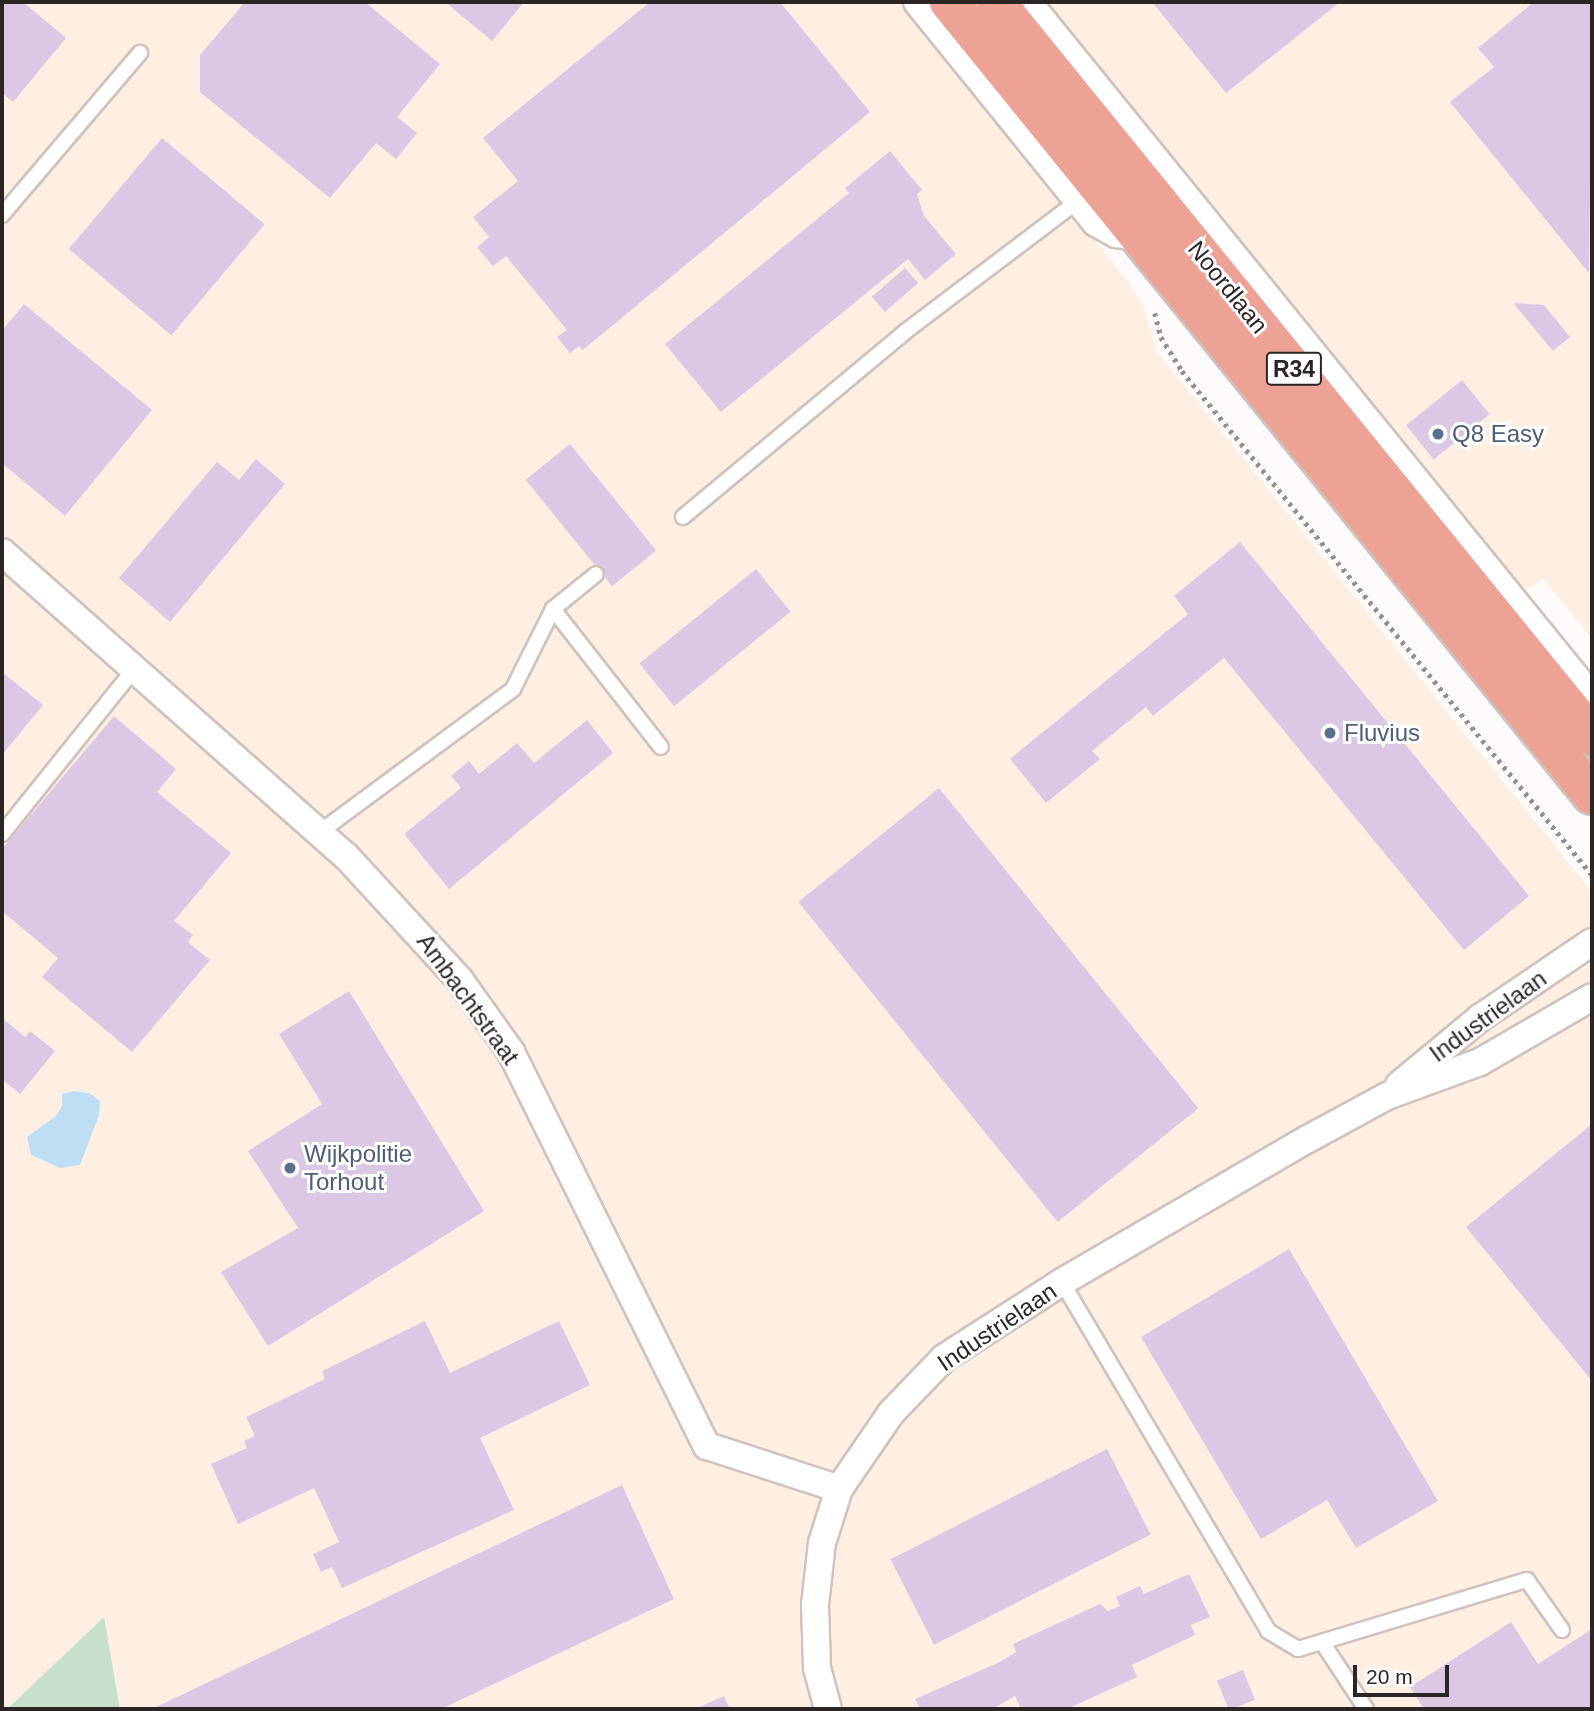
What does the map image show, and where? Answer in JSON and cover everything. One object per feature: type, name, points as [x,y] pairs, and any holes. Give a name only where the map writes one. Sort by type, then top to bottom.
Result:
[{"type":"main road","name":"Noordlaan","points":[[949,2],[1592,795]]},
{"type":"main road","name":"Noordlaan","points":[[996,2],[1592,736]]},
{"type":"street","points":[[917,2],[1096,223],[1116,234],[1140,238]]},
{"type":"street","name":"Noordlaan","points":[[1028,2],[1592,697]]},
{"type":"street","name":"Ambachtstraat","points":[[2,552],[320,832],[409,920],[459,979],[511,1052],[707,1446],[839,1489]]},
{"type":"street","name":"Industrielaan","points":[[1387,1096],[1480,1018],[1592,942]]},
{"type":"street","name":"Industrielaan","points":[[828,1709],[817,1668],[815,1605],[822,1542],[839,1489],[891,1412],[944,1358],[1062,1282],[1387,1096],[1480,1062],[1592,998]]},
{"type":"lane","points":[[2,215],[139,52]]},
{"type":"lane","points":[[683,517],[906,331],[1078,201]]},
{"type":"lane","points":[[320,832],[513,689],[553,609],[596,574]]},
{"type":"lane","points":[[553,609],[661,747]]},
{"type":"lane","points":[[2,834],[134,669]]},
{"type":"lane","points":[[1062,1282],[1268,1631],[1298,1649],[1527,1580],[1562,1630]]},
{"type":"lane","points":[[1322,1642],[1366,1709]]},
{"type":"path","points":[[1152,302],[1161,337],[1182,371],[1592,875]]},
{"type":"shaded area","points":[[2,2],[901,2],[1129,283],[1144,307],[1156,350],[1592,892],[1592,1709],[120,1709],[104,1617],[7,1709],[2,1709]]},
{"type":"shaded area","points":[[1041,2],[1592,2],[1592,639],[1543,578],[1521,595]]},
{"type":"green space","points":[[104,1617],[120,1709],[7,1709]]},
{"type":"water","points":[[73,1091],[89,1093],[100,1101],[99,1115],[80,1165],[60,1168],[31,1155],[27,1137],[56,1116],[62,1106],[62,1094]]},
{"type":"building","points":[[2,2],[23,2],[66,38],[13,102],[2,93]]},
{"type":"building","points":[[245,2],[365,2],[440,64],[397,117],[417,133],[396,159],[376,143],[330,198],[200,92],[200,55]]},
{"type":"building","points":[[445,2],[524,2],[492,41]]},
{"type":"building","points":[[650,2],[780,2],[870,112],[583,350],[579,346],[570,353],[557,337],[567,330],[506,256],[493,266],[477,247],[489,237],[473,217],[518,181],[483,138]]},
{"type":"building","points":[[1152,2],[1340,2],[1226,93]]},
{"type":"building","points":[[1534,2],[1592,2],[1589,273],[1450,102],[1494,67],[1478,48]]},
{"type":"building","points":[[162,138],[265,224],[171,335],[69,249]]},
{"type":"building","points":[[890,151],[922,190],[917,194],[924,216],[956,254],[925,280],[908,259],[721,412],[665,344],[849,193],[845,188]]},
{"type":"building","points":[[905,268],[918,283],[885,312],[872,297]]},
{"type":"building","points":[[1513,303],[1544,305],[1570,337],[1553,351]]},
{"type":"building","points":[[24,304],[152,410],[65,516],[2,463],[2,331]]},
{"type":"building","points":[[1462,380],[1490,414],[1434,460],[1406,425]]},
{"type":"building","points":[[570,444],[656,550],[612,586],[526,480]]},
{"type":"building","points":[[256,459],[285,484],[170,622],[119,578],[217,462],[239,480]]},
{"type":"building","name":"Fluvius","points":[[1240,542],[1529,896],[1464,950],[1224,658],[1153,716],[1146,707],[1092,751],[1100,759],[1046,803],[1010,759],[1188,614],[1174,596]]},
{"type":"building","points":[[756,569],[791,612],[674,706],[639,663]]},
{"type":"building","points":[[2,672],[43,705],[2,755]]},
{"type":"building","points":[[114,716],[176,769],[157,792],[231,853],[174,921],[193,935],[188,942],[210,960],[132,1052],[42,977],[58,958],[2,911],[2,849]]},
{"type":"building","points":[[587,720],[613,753],[449,889],[404,834],[461,788],[451,776],[469,761],[479,774],[517,743],[534,763]]},
{"type":"building","points":[[939,788],[1198,1108],[1058,1222],[798,902]]},
{"type":"building","points":[[349,991],[484,1211],[268,1346],[221,1272],[298,1228],[248,1151],[322,1104],[279,1034]]},
{"type":"building","points":[[2,1018],[25,1037],[30,1031],[55,1051],[20,1094],[2,1079]]},
{"type":"building","points":[[1592,1124],[1592,1381],[1466,1227]]},
{"type":"building","points":[[1289,1249],[1438,1501],[1356,1548],[1327,1500],[1261,1539],[1141,1337]]},
{"type":"building","points":[[425,1321],[450,1373],[559,1321],[590,1385],[480,1438],[514,1510],[342,1588],[332,1567],[321,1572],[313,1554],[339,1542],[314,1488],[238,1524],[211,1464],[247,1448],[244,1441],[255,1436],[246,1417],[325,1379],[322,1371]]},
{"type":"building","points":[[1107,1449],[1151,1535],[934,1645],[890,1559]]},
{"type":"building","points":[[622,1485],[674,1599],[441,1709],[152,1709]]},
{"type":"building","points":[[1189,1574],[1210,1617],[1191,1625],[1195,1635],[1132,1665],[1137,1677],[1067,1709],[1021,1709],[1015,1696],[992,1709],[920,1709],[915,1699],[1000,1662],[1016,1652],[1013,1644],[1100,1604],[1108,1611],[1120,1606],[1116,1597],[1140,1586],[1144,1594]]},
{"type":"building","points":[[1511,1622],[1538,1664],[1592,1629],[1592,1709],[1424,1709],[1410,1687]]},
{"type":"building","points":[[1243,1670],[1255,1700],[1229,1709],[1217,1680]]},
{"type":"building","points":[[724,1696],[730,1709],[695,1709]]},
{"type":"place","name":"Q8 Easy","points":[[1438,434]]},
{"type":"place","name":"Fluvius","points":[[1330,733]]},
{"type":"place","name":"Wijkpolitie Torhout","points":[[290,1168]]}]
